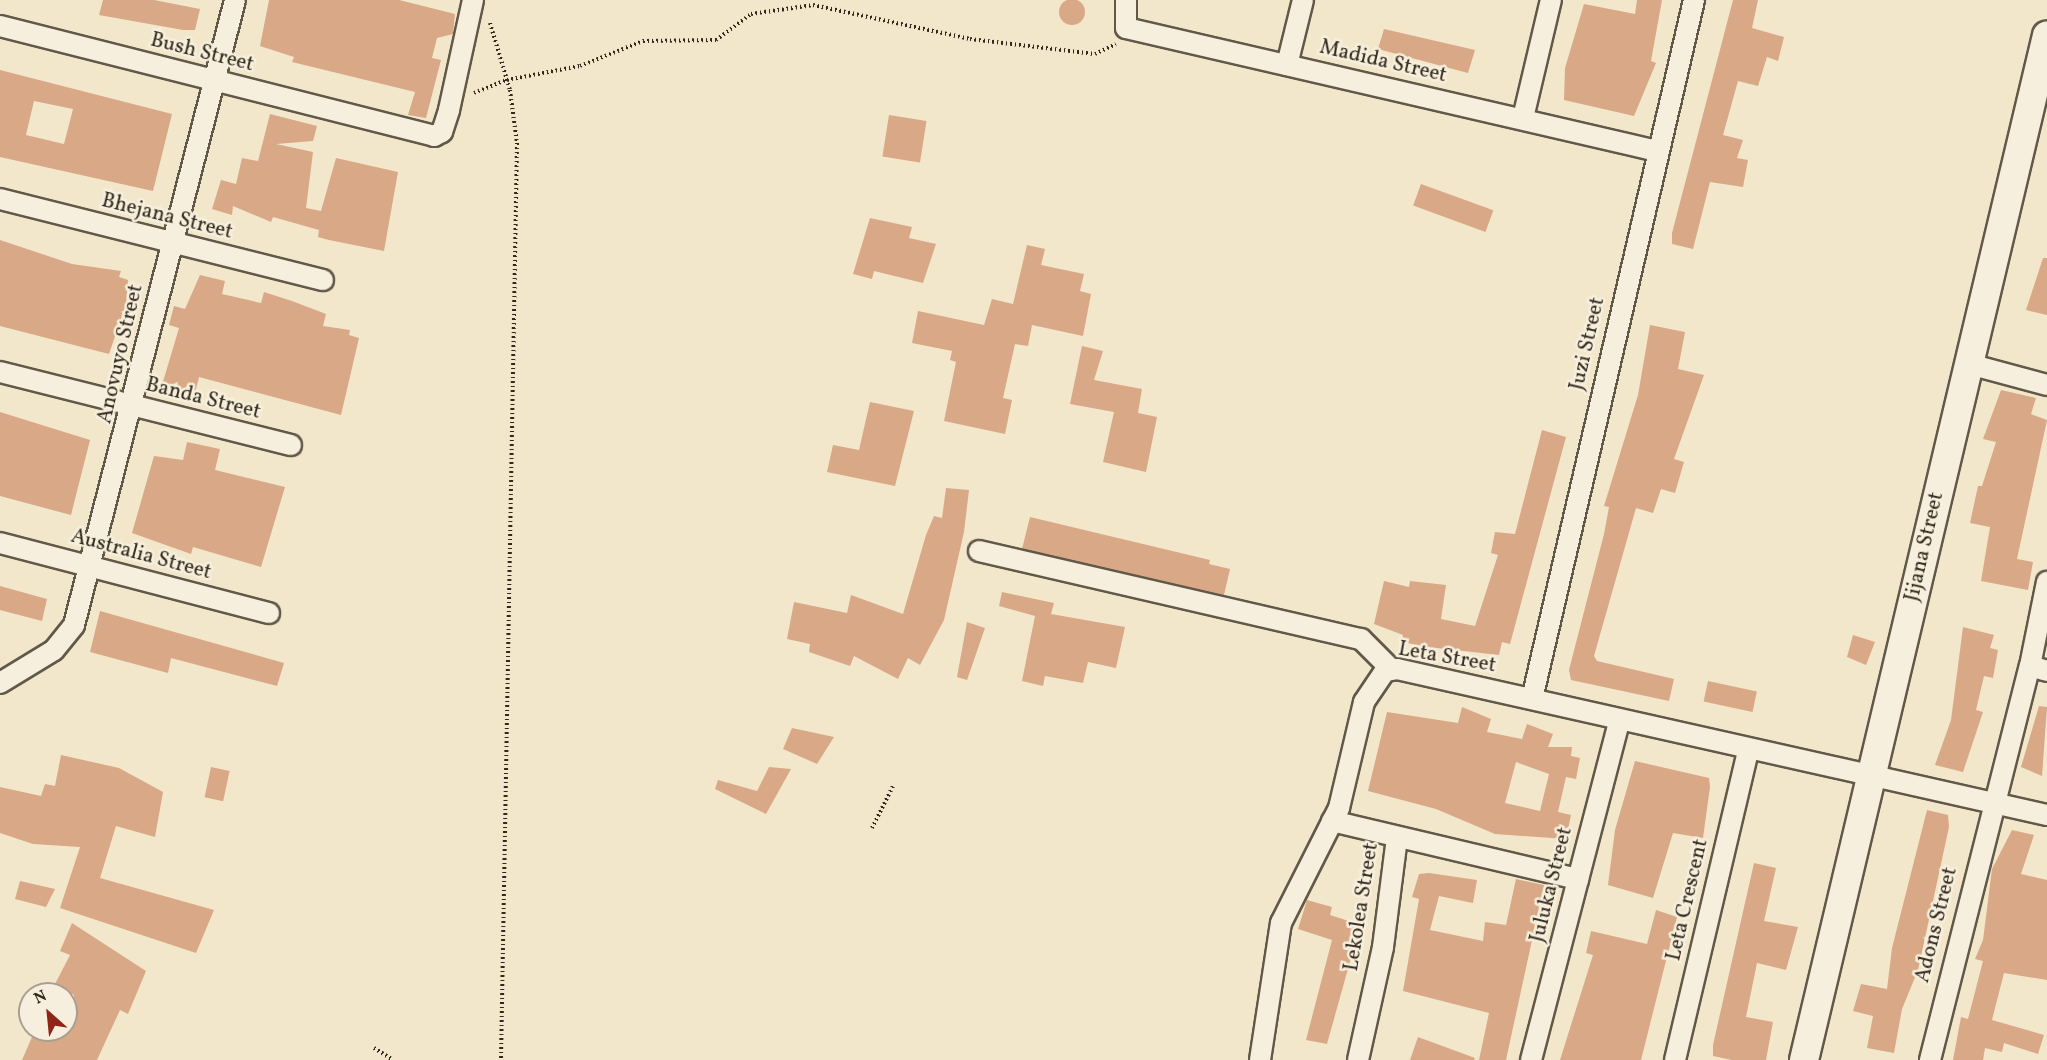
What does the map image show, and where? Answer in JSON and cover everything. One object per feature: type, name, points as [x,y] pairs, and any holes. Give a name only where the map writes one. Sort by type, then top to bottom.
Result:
[{"type":"street","name":"Anovuyo Street","points":[[0,683],[63,642],[74,625],[134,406],[172,243],[235,0]]},
{"type":"street","points":[[449,110],[473,0]]},
{"type":"street","points":[[1126,0],[1126,28]]},
{"type":"street","points":[[1287,65],[1303,0]]},
{"type":"street","points":[[1523,118],[1551,0]]},
{"type":"street","name":"Juzi Street","points":[[1532,699],[1657,151],[1694,0]]},
{"type":"street","name":"Bush Street","points":[[0,27],[440,135],[449,110]]},
{"type":"street","name":"Madida Street","points":[[1126,28],[1523,118],[1657,151]]},
{"type":"street","name":"Jijana Street","points":[[1804,1060],[2047,35]]},
{"type":"street","name":"Bhejana Street","points":[[0,199],[323,280]]},
{"type":"street","points":[[1969,364],[2047,386]]},
{"type":"street","name":"Banda Street","points":[[0,372],[291,445]]},
{"type":"street","name":"Australia Street","points":[[0,543],[269,613]]},
{"type":"street","points":[[978,551],[1361,639],[1391,669]]},
{"type":"street","name":"Adons Street","points":[[1930,1060],[1992,802],[2039,668],[2047,582]]},
{"type":"street","name":"Leta Street","points":[[1260,1060],[1281,923],[1332,821],[1370,686],[1391,669],[1532,699],[1618,722],[1748,751],[2047,815]]},
{"type":"street","name":"Juluka Street","points":[[1531,1060],[1618,722]]},
{"type":"street","name":"Leta Crescent","points":[[1675,1060],[1748,751]]},
{"type":"street","points":[[1332,821],[1397,837]]},
{"type":"street","name":"Lekolea Street","points":[[1358,1060],[1383,947],[1397,837],[1578,879]]},
{"type":"path","points":[[449,110],[507,80],[580,66],[652,39],[716,40],[751,14],[813,5],[970,39],[1095,54],[1114,47],[1126,28]]},
{"type":"path","points":[[488,17],[507,80],[517,143],[501,1060]]},
{"type":"path","points":[[872,828],[894,784]]},
{"type":"path","points":[[374,1048],[393,1060]]},
{"type":"building","points":[[1072,-1],[1081,3],[1085,12],[1081,21],[1072,25],[1063,21],[1059,12],[1063,3]]},
{"type":"building","points":[[103,0],[154,0],[200,9],[195,30],[183,30],[99,15]]},
{"type":"building","points":[[269,0],[399,0],[455,14],[453,34],[437,38],[432,58],[441,60],[426,118],[408,115],[415,92],[292,62],[294,57],[260,46]]},
{"type":"building","points":[[1637,0],[1662,0],[1651,61],[1656,63],[1634,116],[1564,100],[1565,68],[1584,4],[1635,14]]},
{"type":"building","points":[[1733,0],[1758,0],[1752,28],[1784,37],[1778,61],[1767,57],[1758,86],[1738,81],[1723,135],[1743,140],[1737,158],[1748,160],[1743,187],[1710,182],[1693,249],[1672,244],[1672,233]]},
{"type":"building","points":[[1384,29],[1475,50],[1468,73],[1378,49]]},
{"type":"building","points":[[0,70],[172,114],[153,191],[0,157]],"holes":[[[34,101],[73,109],[64,144],[26,135]]]},
{"type":"building","points":[[270,114],[317,126],[313,141],[276,144],[313,152],[306,208],[321,211],[336,158],[398,172],[384,251],[318,237],[319,230],[273,217],[271,222],[233,206],[232,215],[212,209],[221,180],[236,184],[242,158],[258,161]]},
{"type":"building","points":[[889,115],[927,121],[920,162],[882,156]]},
{"type":"building","points":[[1421,184],[1493,210],[1485,232],[1413,206]]},
{"type":"building","points":[[870,218],[912,227],[909,238],[936,244],[923,283],[874,271],[872,279],[853,274]]},
{"type":"building","points":[[0,240],[72,264],[121,271],[119,277],[128,280],[126,304],[109,354],[0,326]]},
{"type":"building","points":[[1027,245],[1045,249],[1041,265],[1084,274],[1080,291],[1091,294],[1083,336],[1032,325],[1028,346],[1015,344],[1003,398],[1012,400],[1005,434],[944,421],[956,362],[950,360],[952,351],[912,343],[918,311],[984,325],[992,299],[1013,304]]},
{"type":"building","points":[[2043,258],[2047,258],[2047,315],[2026,310]]},
{"type":"building","points":[[200,275],[225,281],[222,294],[261,303],[264,292],[326,314],[323,326],[350,330],[349,335],[359,338],[341,415],[199,377],[195,393],[162,385],[179,328],[169,325],[174,306],[185,309]]},
{"type":"building","points":[[1650,325],[1685,332],[1678,369],[1704,375],[1674,459],[1684,462],[1675,493],[1661,489],[1653,513],[1636,508],[1594,656],[1597,661],[1674,679],[1669,701],[1571,680],[1569,670],[1604,534],[1609,507],[1604,506],[1638,395]]},
{"type":"building","points":[[1082,346],[1103,351],[1094,380],[1142,389],[1138,413],[1157,417],[1146,472],[1103,462],[1114,412],[1070,404]]},
{"type":"building","points":[[2001,390],[2036,398],[2031,414],[2047,420],[2017,559],[2033,562],[2028,590],[1981,581],[1990,527],[1970,523],[1978,486],[1982,486],[1996,442],[1983,439]]},
{"type":"building","points":[[870,402],[914,411],[895,486],[827,472],[833,445],[859,450]]},
{"type":"building","points":[[0,412],[90,440],[71,515],[0,496]]},
{"type":"building","points":[[1542,430],[1566,437],[1510,644],[1502,642],[1499,655],[1428,647],[1402,642],[1403,635],[1374,624],[1384,581],[1409,587],[1410,581],[1446,585],[1441,619],[1475,626],[1498,555],[1491,553],[1495,532],[1515,534]]},
{"type":"building","points":[[187,442],[220,449],[215,470],[285,487],[261,567],[193,547],[191,554],[132,533],[154,456],[183,460]]},
{"type":"building","points":[[946,488],[969,490],[964,532],[944,620],[920,665],[908,658],[898,679],[854,656],[850,666],[809,652],[810,644],[787,639],[794,602],[847,613],[851,595],[903,614],[926,535],[934,516],[942,518]]},
{"type":"building","points":[[1030,517],[1210,560],[1209,564],[1230,569],[1224,595],[1022,549]]},
{"type":"building","points":[[0,586],[47,599],[42,621],[0,610]]},
{"type":"building","points":[[1002,592],[1054,603],[1051,614],[1125,627],[1116,668],[1088,662],[1083,683],[1045,676],[1043,686],[1022,681],[1035,616],[999,606]]},
{"type":"building","points":[[100,611],[284,663],[277,686],[171,658],[168,673],[90,652]]},
{"type":"building","points":[[967,622],[985,628],[967,680],[957,677]]},
{"type":"building","points":[[1963,627],[1994,635],[1990,648],[1998,650],[1993,678],[1984,676],[1976,710],[1983,712],[1963,772],[1935,765],[1951,720]]},
{"type":"building","points":[[1853,635],[1875,642],[1866,665],[1847,657]]},
{"type":"building","points":[[1708,681],[1757,691],[1753,712],[1704,702]]},
{"type":"building","points":[[2039,706],[2047,707],[2042,776],[2021,767]]},
{"type":"building","points":[[1462,707],[1491,719],[1487,732],[1522,739],[1527,724],[1553,734],[1548,747],[1572,747],[1571,756],[1580,758],[1576,779],[1566,777],[1558,812],[1571,815],[1566,839],[1495,834],[1436,809],[1368,791],[1387,712],[1458,723]],"holes":[[[1516,762],[1549,774],[1540,811],[1505,803]]]},
{"type":"building","points":[[792,728],[834,737],[817,764],[783,749]]},
{"type":"building","points":[[61,755],[119,768],[163,792],[155,837],[116,826],[100,878],[214,910],[196,953],[60,908],[80,847],[33,844],[0,833],[0,787],[41,796],[45,784],[55,786]]},
{"type":"building","points":[[1635,761],[1709,778],[1710,787],[1703,838],[1673,833],[1653,898],[1608,885],[1615,830]]},
{"type":"building","points":[[211,767],[230,771],[223,801],[205,797]]},
{"type":"building","points":[[769,767],[791,769],[766,814],[715,789],[718,780],[757,791]]},
{"type":"building","points":[[1927,810],[1948,815],[1949,827],[1918,970],[1902,1009],[1894,1053],[1867,1048],[1873,1016],[1853,1011],[1861,984],[1887,989],[1892,948]]},
{"type":"building","points":[[2012,830],[2034,835],[2021,874],[2047,880],[2047,980],[2004,973],[1992,1020],[2044,1035],[2038,1054],[2004,1043],[2002,1052],[1985,1048],[1983,1060],[1953,1060],[1961,1017],[1968,1019],[1983,961],[1975,959],[1983,940],[1992,869]]},
{"type":"building","points":[[1754,863],[1776,868],[1764,921],[1798,927],[1786,970],[1757,963],[1746,1017],[1773,1022],[1766,1060],[1732,1060],[1713,1056],[1713,1045]]},
{"type":"building","points":[[1429,873],[1477,880],[1473,903],[1439,896],[1430,930],[1483,941],[1485,922],[1506,925],[1516,879],[1544,885],[1506,1060],[1479,1060],[1489,1013],[1403,991],[1419,899],[1412,897],[1419,874]]},
{"type":"building","points":[[20,881],[55,889],[46,907],[15,899]]},
{"type":"building","points":[[1307,900],[1332,907],[1330,915],[1355,923],[1352,932],[1358,933],[1327,1044],[1306,1040],[1332,940],[1298,929]]},
{"type":"building","points":[[1656,910],[1677,917],[1641,1060],[1560,1060],[1593,955],[1586,953],[1591,931],[1647,944]]},
{"type":"building","points":[[72,923],[146,971],[128,1014],[120,1010],[97,1060],[22,1060],[30,1042],[78,1042],[78,982],[56,982],[70,955],[60,951]]},
{"type":"building","points":[[1418,1037],[1475,1058],[1474,1060],[1410,1060]]}]
